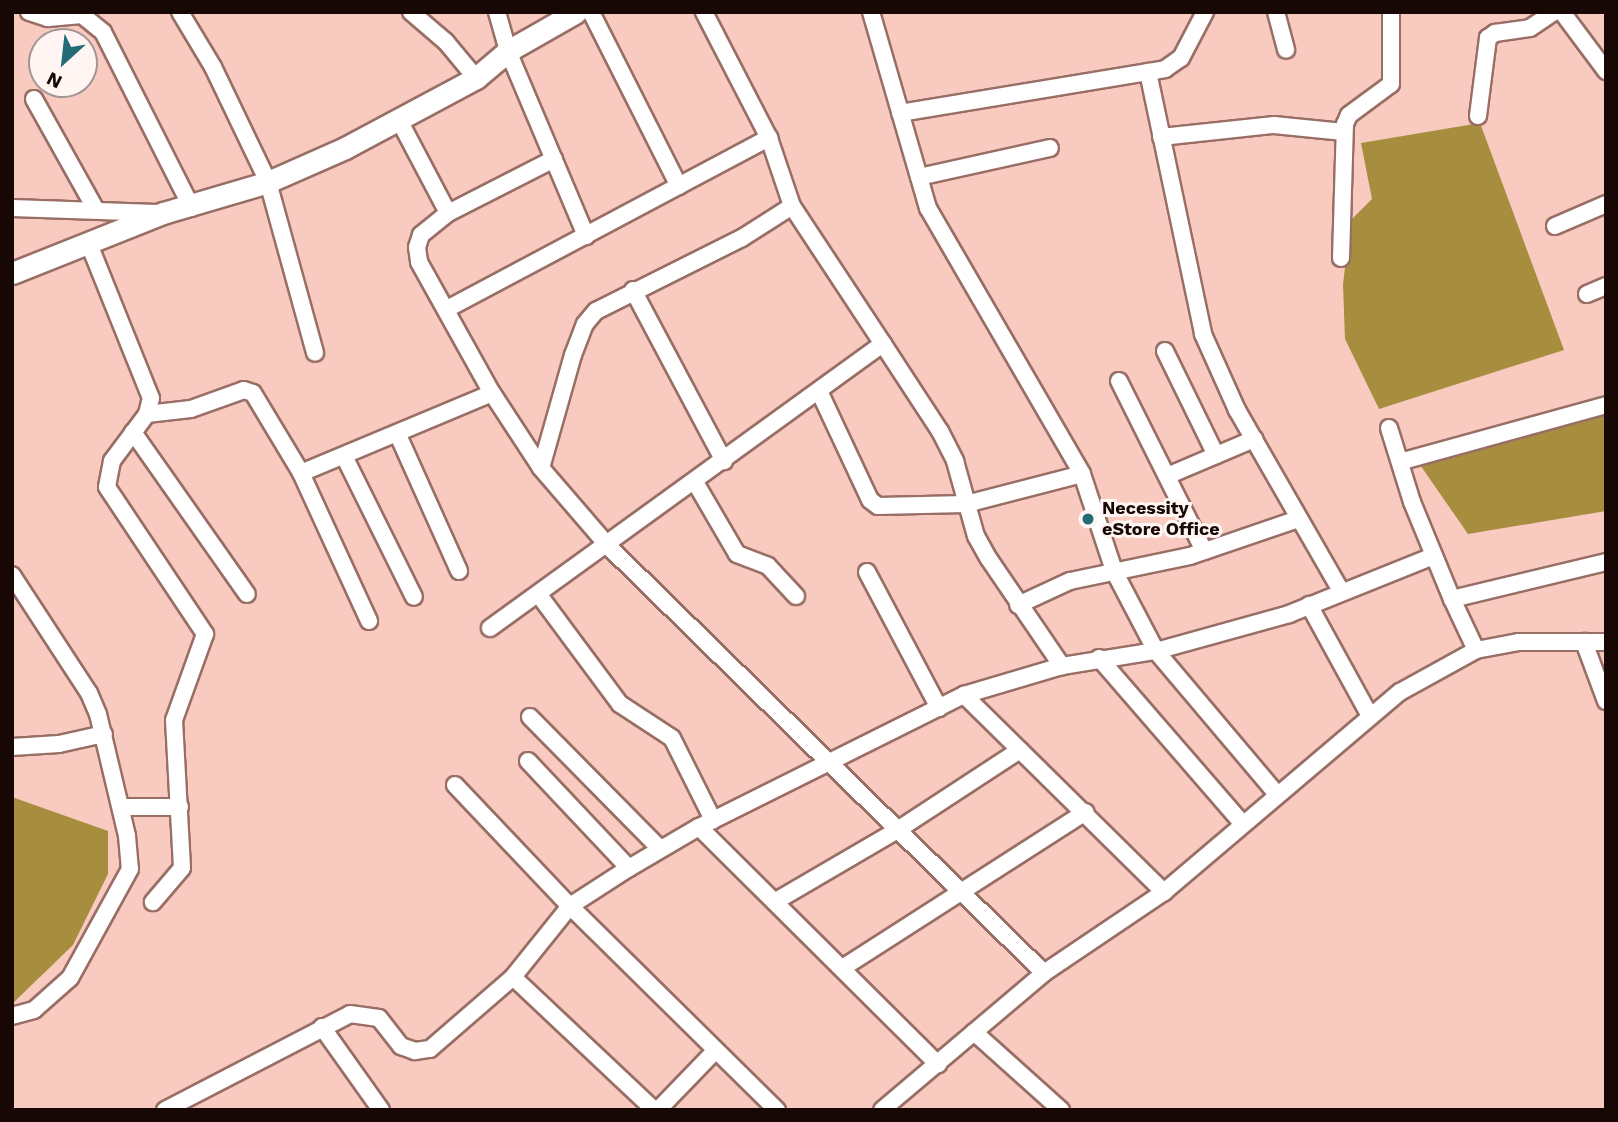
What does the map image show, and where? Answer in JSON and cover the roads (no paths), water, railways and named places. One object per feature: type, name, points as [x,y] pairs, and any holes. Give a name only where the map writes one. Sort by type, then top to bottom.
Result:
[{"type":"street","points":[[29,12],[48,18],[83,13],[103,32],[192,208]]},
{"type":"street","points":[[180,12],[213,68],[268,182],[315,353]]},
{"type":"street","points":[[411,12],[446,42],[476,78]]},
{"type":"street","points":[[497,12],[508,51],[586,236]]},
{"type":"street","points":[[12,208],[163,213],[192,208],[268,182],[399,120],[476,78],[508,51],[576,12]]},
{"type":"street","points":[[591,12],[679,186]]},
{"type":"street","points":[[704,12],[769,138],[792,206],[940,431],[976,536],[1018,605],[1062,666]]},
{"type":"street","points":[[871,12],[919,177],[938,229],[1082,474],[1114,571],[1156,651],[1276,793]]},
{"type":"street","points":[[900,113],[1165,69],[1181,58],[1205,12]]},
{"type":"street","points":[[1276,12],[1286,50]]},
{"type":"street","points":[[1341,258],[1344,132],[1349,115],[1391,84],[1391,12]]},
{"type":"street","points":[[1478,116],[1488,38],[1495,33],[1530,28],[1554,12]]},
{"type":"street","points":[[1562,12],[1606,71]]},
{"type":"street","points":[[1148,72],[1203,334],[1254,439],[1341,591]]},
{"type":"street","points":[[34,99],[96,210]]},
{"type":"street","points":[[399,120],[448,213]]},
{"type":"street","points":[[1161,137],[1274,125],[1344,132]]},
{"type":"street","points":[[447,309],[769,138]]},
{"type":"street","points":[[919,177],[1050,148]]},
{"type":"street","points":[[554,159],[448,213],[421,235],[417,247],[419,262],[492,393],[541,468],[608,547],[828,765],[962,891],[1044,973]]},
{"type":"street","points":[[1555,226],[1606,204]]},
{"type":"street","points":[[541,468],[585,324],[596,311],[633,290],[742,238],[792,206]]},
{"type":"street","points":[[12,273],[163,213]]},
{"type":"street","points":[[89,244],[149,384],[148,414],[112,461],[107,487],[205,634],[174,720],[182,868],[153,902]]},
{"type":"street","points":[[1587,294],[1606,286]]},
{"type":"street","points":[[633,290],[724,461]]},
{"type":"street","points":[[490,628],[608,547],[883,344]]},
{"type":"street","points":[[1165,351],[1216,455]]},
{"type":"street","points":[[1119,381],[1205,551]]},
{"type":"street","points":[[148,414],[191,409],[244,390],[253,393],[301,473],[369,621]]},
{"type":"street","points":[[818,391],[870,500],[890,508],[966,504],[1082,474]]},
{"type":"street","points":[[301,473],[398,435],[492,393]]},
{"type":"street","points":[[1403,461],[1606,405]]},
{"type":"street","points":[[1389,428],[1403,461],[1412,502],[1433,556],[1476,650]]},
{"type":"street","points":[[133,432],[247,594]]},
{"type":"street","points":[[398,435],[458,571]]},
{"type":"street","points":[[1167,476],[1254,439]]},
{"type":"street","points":[[344,456],[414,597]]},
{"type":"street","points":[[695,482],[737,554],[768,566],[796,596]]},
{"type":"street","points":[[1018,605],[1047,589],[1205,551],[1298,519]]},
{"type":"street","points":[[165,1110],[350,1014],[365,1013],[379,1018],[401,1046],[415,1052],[430,1049],[513,977],[570,906],[629,867],[706,824],[964,695],[1062,666],[1156,651],[1309,605],[1433,556]]},
{"type":"street","points":[[1452,599],[1606,562]]},
{"type":"street","points":[[867,572],[939,708]]},
{"type":"street","points":[[12,575],[89,693],[104,734],[121,807],[130,869],[115,901],[70,978],[34,1010],[12,1016]]},
{"type":"street","points":[[539,595],[620,704],[672,738],[706,824],[776,901],[937,1064]]},
{"type":"street","points":[[1309,605],[1370,716]]},
{"type":"street","points":[[882,1110],[1044,973],[1164,892],[1276,793],[1400,692],[1476,650],[1519,642],[1606,642]]},
{"type":"street","points":[[1584,642],[1605,698]]},
{"type":"street","points":[[1100,658],[1242,823]]},
{"type":"street","points":[[964,695],[1164,892]]},
{"type":"street","points":[[530,716],[660,849]]},
{"type":"street","points":[[12,747],[104,734]]},
{"type":"street","points":[[776,901],[896,831],[1020,750]]},
{"type":"street","points":[[528,761],[629,867]]},
{"type":"street","points":[[455,785],[570,906],[778,1110]]},
{"type":"street","points":[[121,807],[180,807]]},
{"type":"street","points":[[844,967],[1085,812]]},
{"type":"street","points":[[513,977],[656,1110],[715,1051]]},
{"type":"street","points":[[322,1027],[381,1110]]},
{"type":"street","points":[[974,1032],[1061,1110]]},
{"type":"place","name":"Necessity eStore Office","points":[[1088,519]]}]
